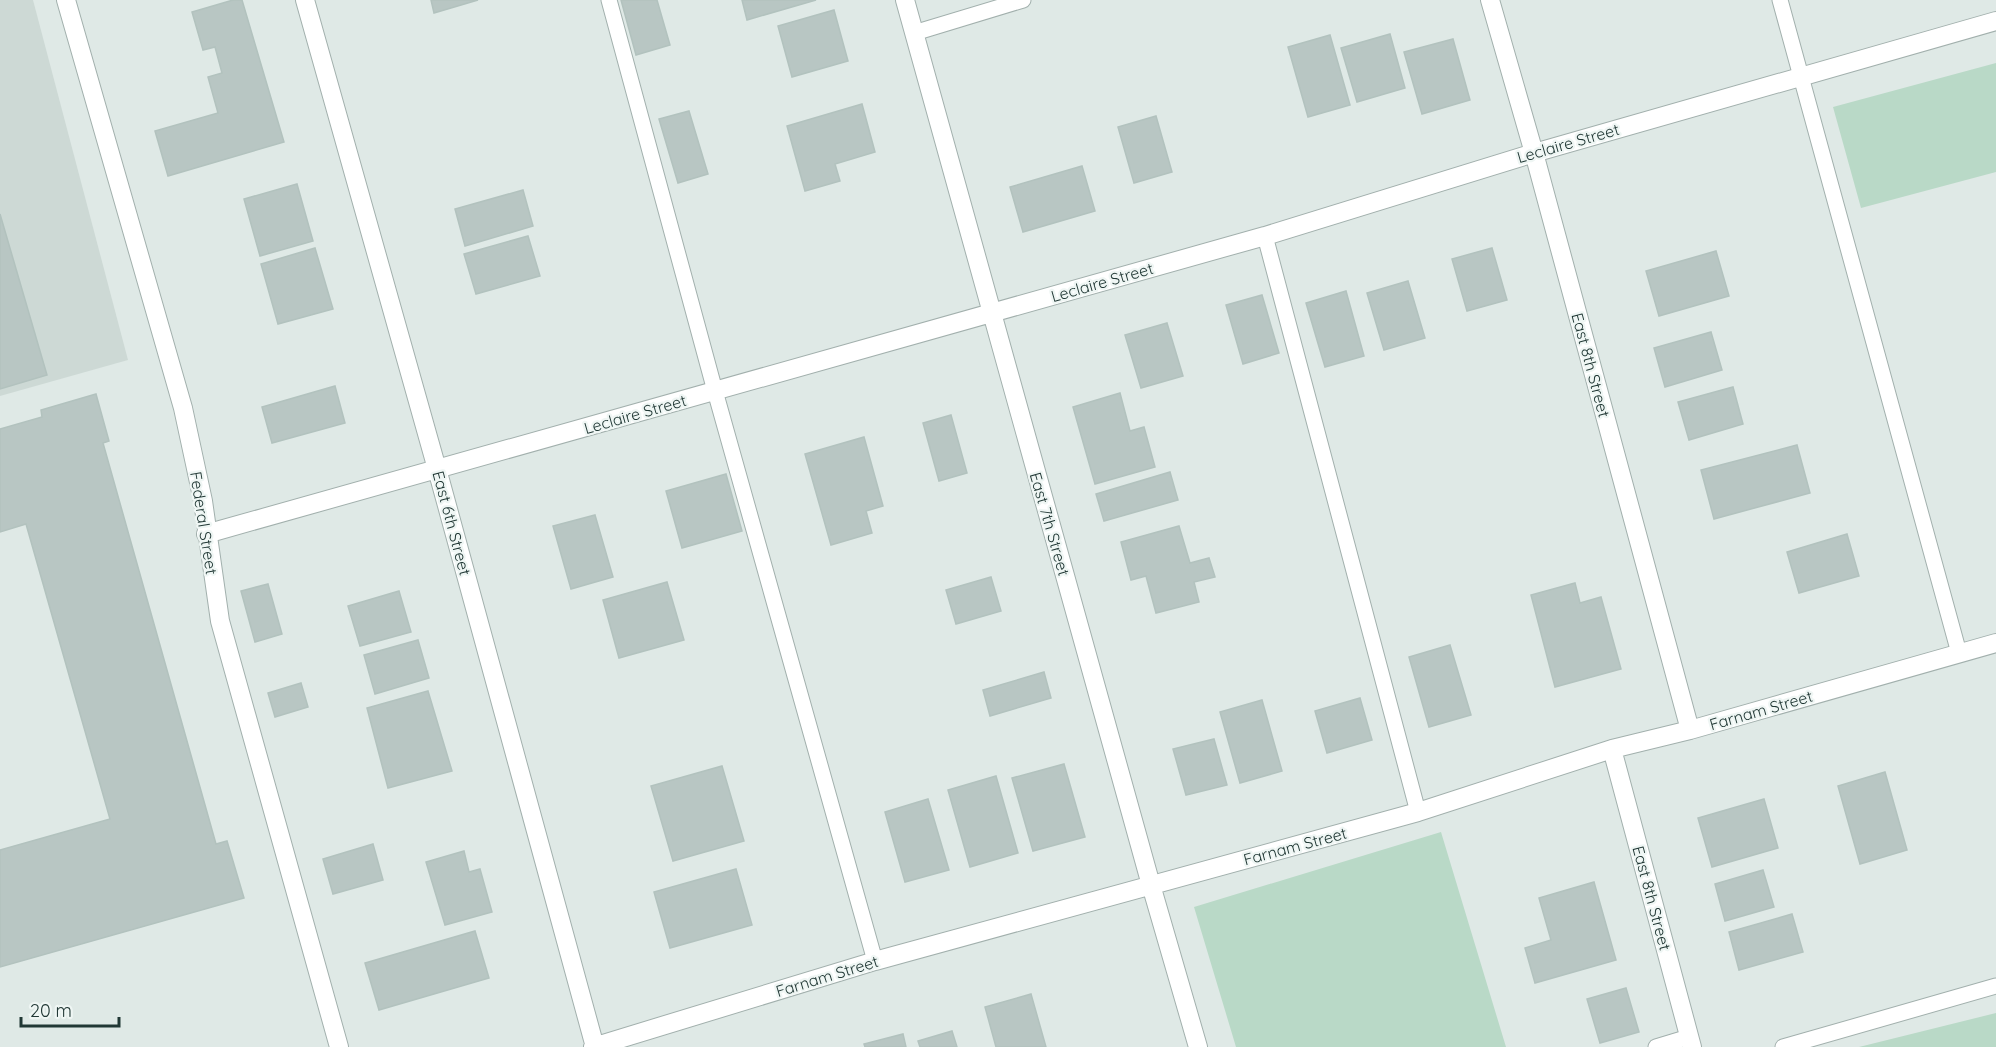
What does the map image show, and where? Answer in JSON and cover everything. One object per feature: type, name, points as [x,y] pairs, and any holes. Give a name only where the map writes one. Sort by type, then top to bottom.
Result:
[{"type":"street","name":"Federal Street","points":[[66,0],[183,408],[203,501],[220,621],[339,1047]]},
{"type":"street","name":"East 6th Street","points":[[305,0],[437,469],[594,1047]]},
{"type":"street","name":"East 7th Street","points":[[905,0],[1198,1047]]},
{"type":"street","name":"East 8th Street","points":[[1490,0],[1534,153],[1690,730]]},
{"type":"street","name":"Leclaire Street","points":[[207,534],[1265,236],[1534,153],[1996,21]]},
{"type":"street","name":"Farnam Street","points":[[594,1047],[875,962],[1418,812],[1612,749],[1690,730],[1996,643]]},
{"type":"street","name":"East 8th Street","points":[[1612,749],[1690,1042]]},
{"type":"lane","points":[[609,0],[875,962]]},
{"type":"lane","points":[[914,33],[1023,0]]},
{"type":"lane","points":[[1780,0],[1959,653]]},
{"type":"lane","points":[[1265,236],[1418,812]]},
{"type":"lane","points":[[1783,1047],[1996,986]]},
{"type":"lane","points":[[1656,1047],[1690,1042]]},
{"type":"shaded area","points":[[0,0],[33,0],[128,360],[0,396]]},
{"type":"green space","points":[[1996,63],[1996,172],[1861,208],[1833,107]]},
{"type":"green space","points":[[1441,832],[1506,1047],[1236,1047],[1194,907]]},
{"type":"green space","points":[[1996,1013],[1996,1047],[1859,1047]]},
{"type":"building","points":[[233,0],[242,0],[284,142],[168,176],[155,131],[218,113],[208,77],[222,73],[215,47],[203,50],[192,12]]},
{"type":"building","points":[[431,0],[478,0],[434,13]]},
{"type":"building","points":[[621,0],[657,0],[670,45],[636,55]]},
{"type":"building","points":[[742,0],[816,0],[747,20]]},
{"type":"building","points":[[834,10],[848,61],[792,77],[778,26]]},
{"type":"building","points":[[1390,34],[1405,88],[1357,102],[1341,48]]},
{"type":"building","points":[[1330,35],[1350,105],[1308,117],[1288,47]]},
{"type":"building","points":[[1453,39],[1470,100],[1422,114],[1404,52]]},
{"type":"building","points":[[862,104],[875,152],[835,164],[840,181],[805,191],[787,126]]},
{"type":"building","points":[[689,111],[708,174],[678,183],[659,119]]},
{"type":"building","points":[[1156,116],[1172,172],[1134,183],[1118,127]]},
{"type":"building","points":[[1082,166],[1095,211],[1023,232],[1010,187]]},
{"type":"building","points":[[297,184],[313,241],[260,256],[244,199]]},
{"type":"building","points":[[523,190],[533,226],[465,246],[455,209]]},
{"type":"building","points":[[0,214],[47,375],[0,389]]},
{"type":"building","points":[[528,236],[540,276],[476,294],[464,254]]},
{"type":"building","points":[[315,248],[333,309],[278,324],[261,264]]},
{"type":"building","points":[[1492,248],[1507,300],[1467,311],[1452,259]]},
{"type":"building","points":[[1716,251],[1729,296],[1659,316],[1646,271]]},
{"type":"building","points":[[1408,281],[1425,338],[1384,350],[1367,293]]},
{"type":"building","points":[[1346,291],[1364,356],[1325,367],[1306,303]]},
{"type":"building","points":[[1262,295],[1279,353],[1243,364],[1226,305]]},
{"type":"building","points":[[1167,323],[1183,376],[1141,388],[1125,335]]},
{"type":"building","points":[[1711,332],[1722,370],[1665,387],[1654,348]]},
{"type":"building","points":[[335,386],[345,423],[272,443],[262,407]]},
{"type":"building","points":[[1733,387],[1743,424],[1689,440],[1678,402]]},
{"type":"building","points":[[1120,393],[1130,431],[1144,427],[1155,467],[1095,484],[1073,407]]},
{"type":"building","points":[[96,394],[109,441],[103,443],[216,844],[227,841],[244,898],[0,967],[0,850],[110,819],[26,524],[0,532],[0,429],[42,417],[41,410]]},
{"type":"building","points":[[951,415],[967,473],[939,481],[923,423]]},
{"type":"building","points":[[864,437],[883,506],[866,511],[872,533],[831,545],[805,454]]},
{"type":"building","points":[[1797,445],[1810,493],[1714,519],[1701,470]]},
{"type":"building","points":[[1170,472],[1178,500],[1104,521],[1096,494]]},
{"type":"building","points":[[726,474],[742,531],[682,548],[666,491]]},
{"type":"building","points":[[595,515],[613,577],[571,589],[553,526]]},
{"type":"building","points":[[1179,526],[1190,563],[1209,558],[1215,577],[1194,582],[1199,602],[1156,613],[1146,576],[1131,580],[1121,542]]},
{"type":"building","points":[[1847,534],[1859,576],[1799,593],[1787,552]]},
{"type":"building","points":[[991,577],[1001,611],[956,624],[946,590]]},
{"type":"building","points":[[667,582],[684,640],[619,658],[603,600]]},
{"type":"building","points":[[1575,583],[1580,603],[1601,597],[1621,669],[1555,687],[1531,595]]},
{"type":"building","points":[[268,584],[282,634],[255,642],[241,591]]},
{"type":"building","points":[[399,591],[411,632],[360,646],[348,606]]},
{"type":"building","points":[[418,640],[429,678],[375,694],[364,655]]},
{"type":"building","points":[[1450,645],[1471,715],[1429,727],[1409,657]]},
{"type":"building","points":[[1044,672],[1051,698],[990,716],[983,690]]},
{"type":"building","points":[[301,683],[308,707],[275,717],[268,693]]},
{"type":"building","points":[[428,691],[452,771],[388,788],[367,708]]},
{"type":"building","points":[[1360,698],[1372,740],[1327,753],[1315,711]]},
{"type":"building","points":[[1262,700],[1282,771],[1240,783],[1220,712]]},
{"type":"building","points":[[1214,739],[1227,785],[1186,795],[1173,749]]},
{"type":"building","points":[[1064,764],[1085,837],[1033,851],[1012,778]]},
{"type":"building","points":[[722,766],[744,841],[673,861],[651,786]]},
{"type":"building","points":[[1885,772],[1907,850],[1860,864],[1838,786]]},
{"type":"building","points":[[996,776],[1018,853],[970,867],[948,790]]},
{"type":"building","points":[[928,799],[949,870],[905,882],[885,812]]},
{"type":"building","points":[[1764,799],[1778,848],[1712,867],[1698,818]]},
{"type":"building","points":[[373,844],[383,880],[333,894],[323,859]]},
{"type":"building","points":[[464,851],[469,872],[480,869],[492,912],[445,925],[426,862]]},
{"type":"building","points":[[736,869],[752,925],[670,948],[654,892]]},
{"type":"building","points":[[1763,870],[1774,907],[1725,921],[1715,884]]},
{"type":"building","points":[[1594,882],[1616,960],[1535,983],[1525,948],[1551,940],[1539,898]]},
{"type":"building","points":[[1792,914],[1803,952],[1739,970],[1729,932]]},
{"type":"building","points":[[475,931],[489,978],[379,1010],[365,963]]},
{"type":"building","points":[[1626,988],[1639,1032],[1600,1043],[1587,999]]},
{"type":"building","points":[[1031,994],[1046,1047],[996,1047],[985,1007]]},
{"type":"building","points":[[952,1031],[957,1047],[920,1047],[918,1041]]},
{"type":"building","points":[[903,1034],[906,1047],[865,1047],[864,1044]]}]
